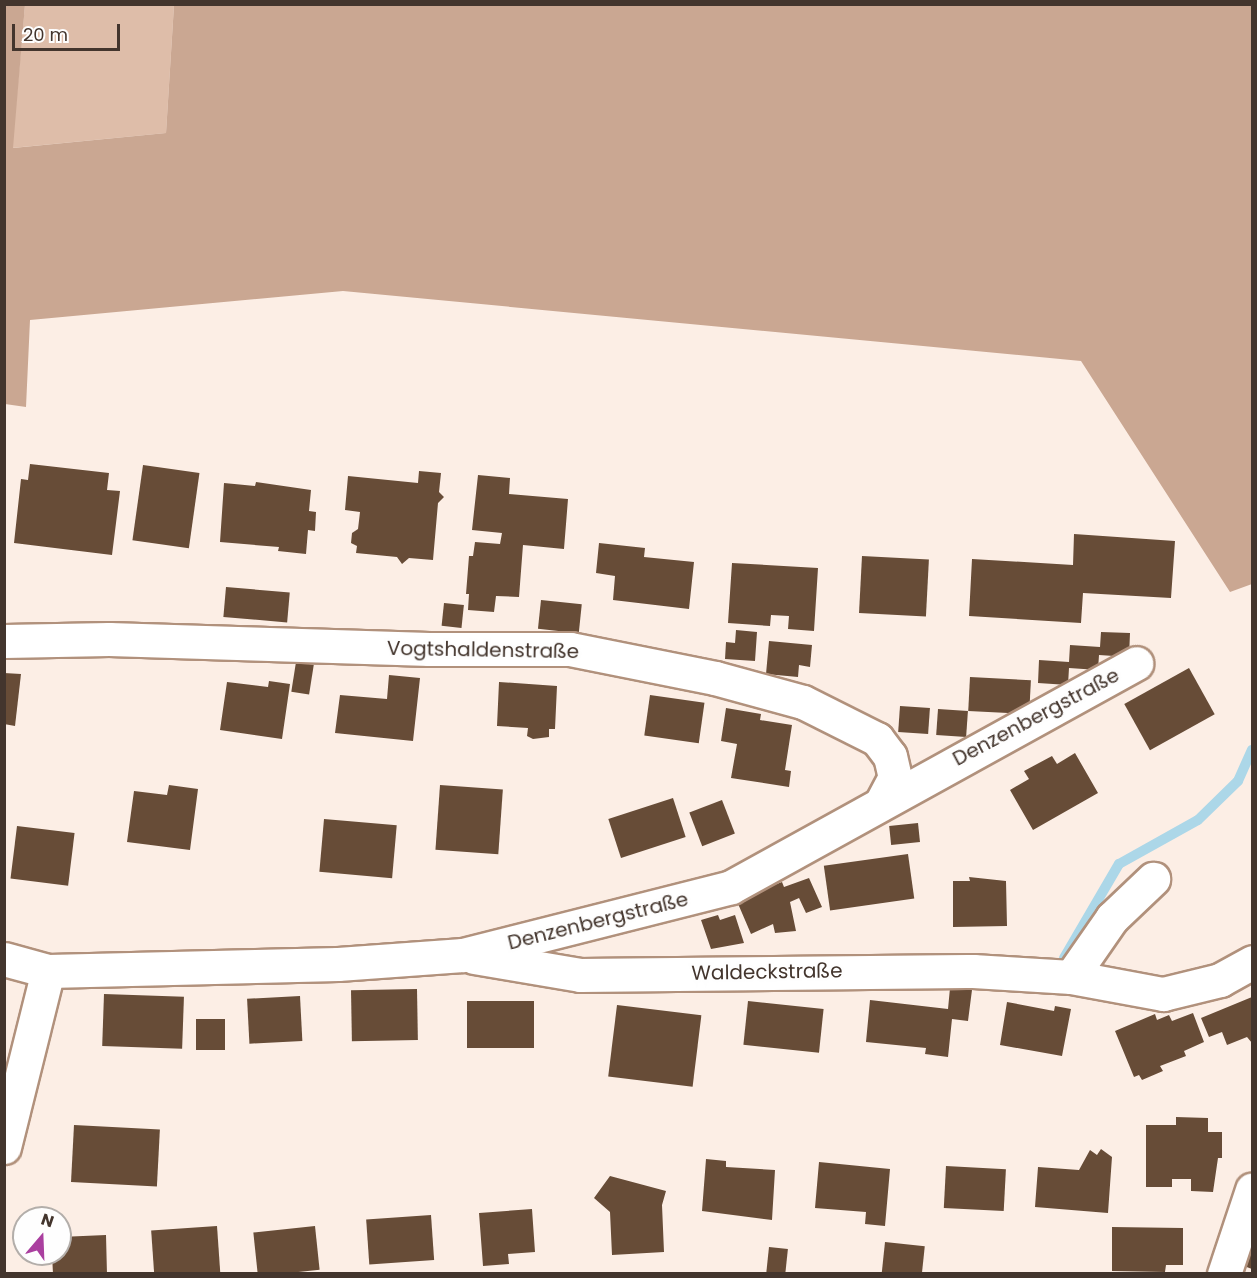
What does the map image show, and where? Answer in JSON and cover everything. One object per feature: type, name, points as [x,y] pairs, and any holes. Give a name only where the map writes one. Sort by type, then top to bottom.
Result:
[{"type":"street","name":"Vogtshaldenstraße","points":[[4,641],[109,639],[407,649],[570,649],[715,678],[802,702],[877,739],[890,756],[895,777],[883,800]]},
{"type":"street","name":"Denzenbergstraße","points":[[4,959],[48,971],[338,963],[463,956],[731,887],[883,800],[1136,663]]},
{"type":"street","points":[[1071,977],[1112,918],[1153,879]]},
{"type":"street","name":"Waldeckstraße","points":[[463,956],[580,975],[884,970],[1071,977],[1163,994],[1221,980],[1252,962]]},
{"type":"street","points":[[4,1147],[48,971]]},
{"type":"street","points":[[1224,1274],[1252,1190]]},
{"type":"shaded area","points":[[25,5],[174,5],[166,133],[12,148]]},
{"type":"shaded area","points":[[25,5],[13,148],[166,133],[174,5],[1252,5],[1252,584],[1230,592],[1081,361],[343,291],[30,320],[26,407],[5,404],[5,6]]},
{"type":"building","points":[[30,464],[109,473],[107,490],[120,491],[112,555],[14,543],[21,479],[28,480]]},
{"type":"building","points":[[143,465],[199,473],[189,548],[132,540]]},
{"type":"building","points":[[419,471],[441,473],[439,492],[444,497],[438,503],[433,560],[409,558],[402,564],[397,557],[356,553],[357,546],[351,543],[352,533],[358,529],[360,512],[345,510],[348,476],[418,483]]},
{"type":"building","points":[[478,475],[510,478],[509,494],[568,499],[564,549],[523,545],[519,597],[496,596],[494,612],[468,610],[469,594],[466,594],[469,556],[473,556],[475,542],[500,544],[502,533],[472,530]]},
{"type":"building","points":[[256,482],[311,490],[309,511],[316,512],[315,531],[308,530],[306,554],[278,551],[279,547],[220,542],[224,483],[255,486]]},
{"type":"building","points":[[1074,534],[1175,541],[1171,598],[1083,593],[1081,623],[969,616],[972,559],[1073,565]]},
{"type":"building","points":[[599,543],[645,548],[644,557],[694,562],[689,609],[613,600],[615,576],[596,573]]},
{"type":"building","points":[[862,556],[929,560],[926,616],[859,613]]},
{"type":"building","points":[[732,563],[818,568],[814,631],[788,629],[789,616],[771,615],[770,626],[728,623]]},
{"type":"building","points":[[226,587],[290,593],[287,622],[223,617]]},
{"type":"building","points":[[541,600],[582,604],[579,633],[538,629]]},
{"type":"building","points":[[444,603],[464,605],[461,628],[442,626]]},
{"type":"building","points":[[736,630],[757,632],[755,661],[725,659],[726,642],[735,643]]},
{"type":"building","points":[[1101,632],[1130,633],[1129,657],[1099,655],[1098,670],[1069,668],[1068,685],[1038,683],[1039,660],[1069,662],[1070,645],[1100,647]]},
{"type":"building","points":[[769,641],[812,645],[810,667],[799,665],[798,677],[766,674]]},
{"type":"building","points":[[296,662],[314,665],[309,694],[291,692]]},
{"type":"building","points":[[1189,668],[1215,714],[1150,750],[1124,704]]},
{"type":"building","points":[[4,673],[21,674],[15,726],[4,724]]},
{"type":"building","points":[[389,675],[420,678],[413,741],[335,733],[340,695],[387,699]]},
{"type":"building","points":[[970,677],[1031,680],[1029,714],[968,711]]},
{"type":"building","points":[[269,681],[290,684],[282,739],[220,730],[227,682],[268,687]]},
{"type":"building","points":[[499,682],[557,686],[555,729],[549,729],[549,737],[533,739],[527,736],[528,728],[497,726]]},
{"type":"building","points":[[650,695],[704,703],[699,743],[644,736]]},
{"type":"building","points":[[900,706],[930,708],[928,734],[898,732]]},
{"type":"building","points":[[726,708],[761,714],[760,720],[792,725],[785,770],[791,771],[789,787],[731,778],[737,744],[721,741]]},
{"type":"building","points":[[938,709],[968,711],[966,737],[936,735]]},
{"type":"building","points":[[1075,753],[1098,793],[1033,830],[1010,790],[1029,779],[1024,771],[1052,756],[1057,764]]},
{"type":"building","points":[[169,785],[198,789],[190,850],[127,842],[134,791],[167,795]]},
{"type":"building","points":[[440,785],[503,789],[498,854],[435,850]]},
{"type":"building","points":[[673,798],[686,837],[621,858],[608,819]]},
{"type":"building","points":[[722,800],[735,834],[702,846],[689,813]]},
{"type":"building","points":[[324,819],[397,825],[392,878],[319,872]]},
{"type":"building","points":[[918,823],[920,842],[891,845],[889,826]]},
{"type":"building","points":[[17,826],[75,833],[68,886],[11,879]]},
{"type":"building","points":[[908,854],[914,899],[830,910],[824,866]]},
{"type":"building","points":[[969,877],[1006,881],[1007,926],[953,927],[953,881],[970,881]]},
{"type":"building","points":[[809,878],[822,907],[806,913],[799,898],[790,902],[796,931],[775,933],[773,924],[751,934],[736,899],[782,882],[784,887]]},
{"type":"building","points":[[718,915],[720,920],[735,915],[744,943],[711,949],[701,920]]},
{"type":"building","points":[[950,988],[972,990],[968,1021],[952,1019],[948,1057],[925,1054],[926,1048],[866,1042],[870,1000],[948,1009]]},
{"type":"building","points":[[417,989],[418,1040],[352,1041],[351,990]]},
{"type":"building","points":[[104,994],[184,997],[182,1049],[102,1046]]},
{"type":"building","points":[[300,996],[302,1041],[249,1044],[247,999]]},
{"type":"building","points":[[1252,997],[1252,1043],[1247,1037],[1227,1045],[1222,1032],[1209,1037],[1201,1018]]},
{"type":"building","points":[[467,1001],[534,1001],[534,1048],[467,1048]]},
{"type":"building","points":[[748,1001],[824,1009],[819,1053],[743,1045]]},
{"type":"building","points":[[1007,1002],[1054,1011],[1055,1006],[1071,1009],[1062,1056],[1000,1045]]},
{"type":"building","points":[[617,1005],[701,1015],[693,1087],[608,1076]]},
{"type":"building","points":[[1193,1013],[1204,1042],[1184,1051],[1186,1056],[1160,1066],[1163,1071],[1142,1080],[1139,1075],[1134,1077],[1115,1031],[1155,1014],[1157,1020],[1169,1015],[1172,1021]]},
{"type":"building","points":[[196,1019],[225,1019],[225,1050],[196,1050]]},
{"type":"building","points":[[1176,1117],[1208,1118],[1208,1132],[1222,1132],[1222,1158],[1218,1158],[1213,1192],[1191,1191],[1191,1179],[1172,1179],[1172,1187],[1146,1187],[1146,1125],[1176,1125]]},
{"type":"building","points":[[74,1125],[160,1130],[157,1186],[71,1182]]},
{"type":"building","points":[[1101,1149],[1112,1157],[1108,1213],[1035,1207],[1038,1167],[1079,1170],[1090,1150],[1097,1155]]},
{"type":"building","points":[[706,1159],[726,1161],[726,1167],[775,1170],[772,1220],[702,1211]]},
{"type":"building","points":[[819,1162],[890,1169],[885,1226],[865,1224],[866,1212],[815,1208]]},
{"type":"building","points":[[946,1166],[1006,1169],[1004,1211],[944,1208]]},
{"type":"building","points":[[610,1176],[666,1191],[662,1205],[664,1252],[612,1255],[610,1212],[594,1198]]},
{"type":"building","points":[[532,1209],[535,1252],[508,1254],[509,1264],[483,1266],[479,1213]]},
{"type":"building","points":[[431,1215],[434,1260],[369,1264],[366,1220]]},
{"type":"building","points":[[217,1226],[220,1274],[154,1274],[151,1231]]},
{"type":"building","points":[[315,1226],[320,1270],[258,1274],[253,1232]]},
{"type":"building","points":[[1112,1227],[1183,1228],[1183,1265],[1166,1265],[1165,1272],[1112,1271]]},
{"type":"building","points":[[106,1235],[107,1274],[53,1274],[53,1266],[72,1266],[72,1236]]},
{"type":"building","points":[[885,1242],[925,1246],[922,1274],[882,1274]]},
{"type":"building","points":[[1252,1245],[1252,1269],[1244,1266]]},
{"type":"building","points":[[769,1247],[788,1249],[785,1274],[766,1274]]},
{"type":"waterway","points":[[1064,958],[1119,864],[1198,820],[1238,781],[1252,750]]}]
